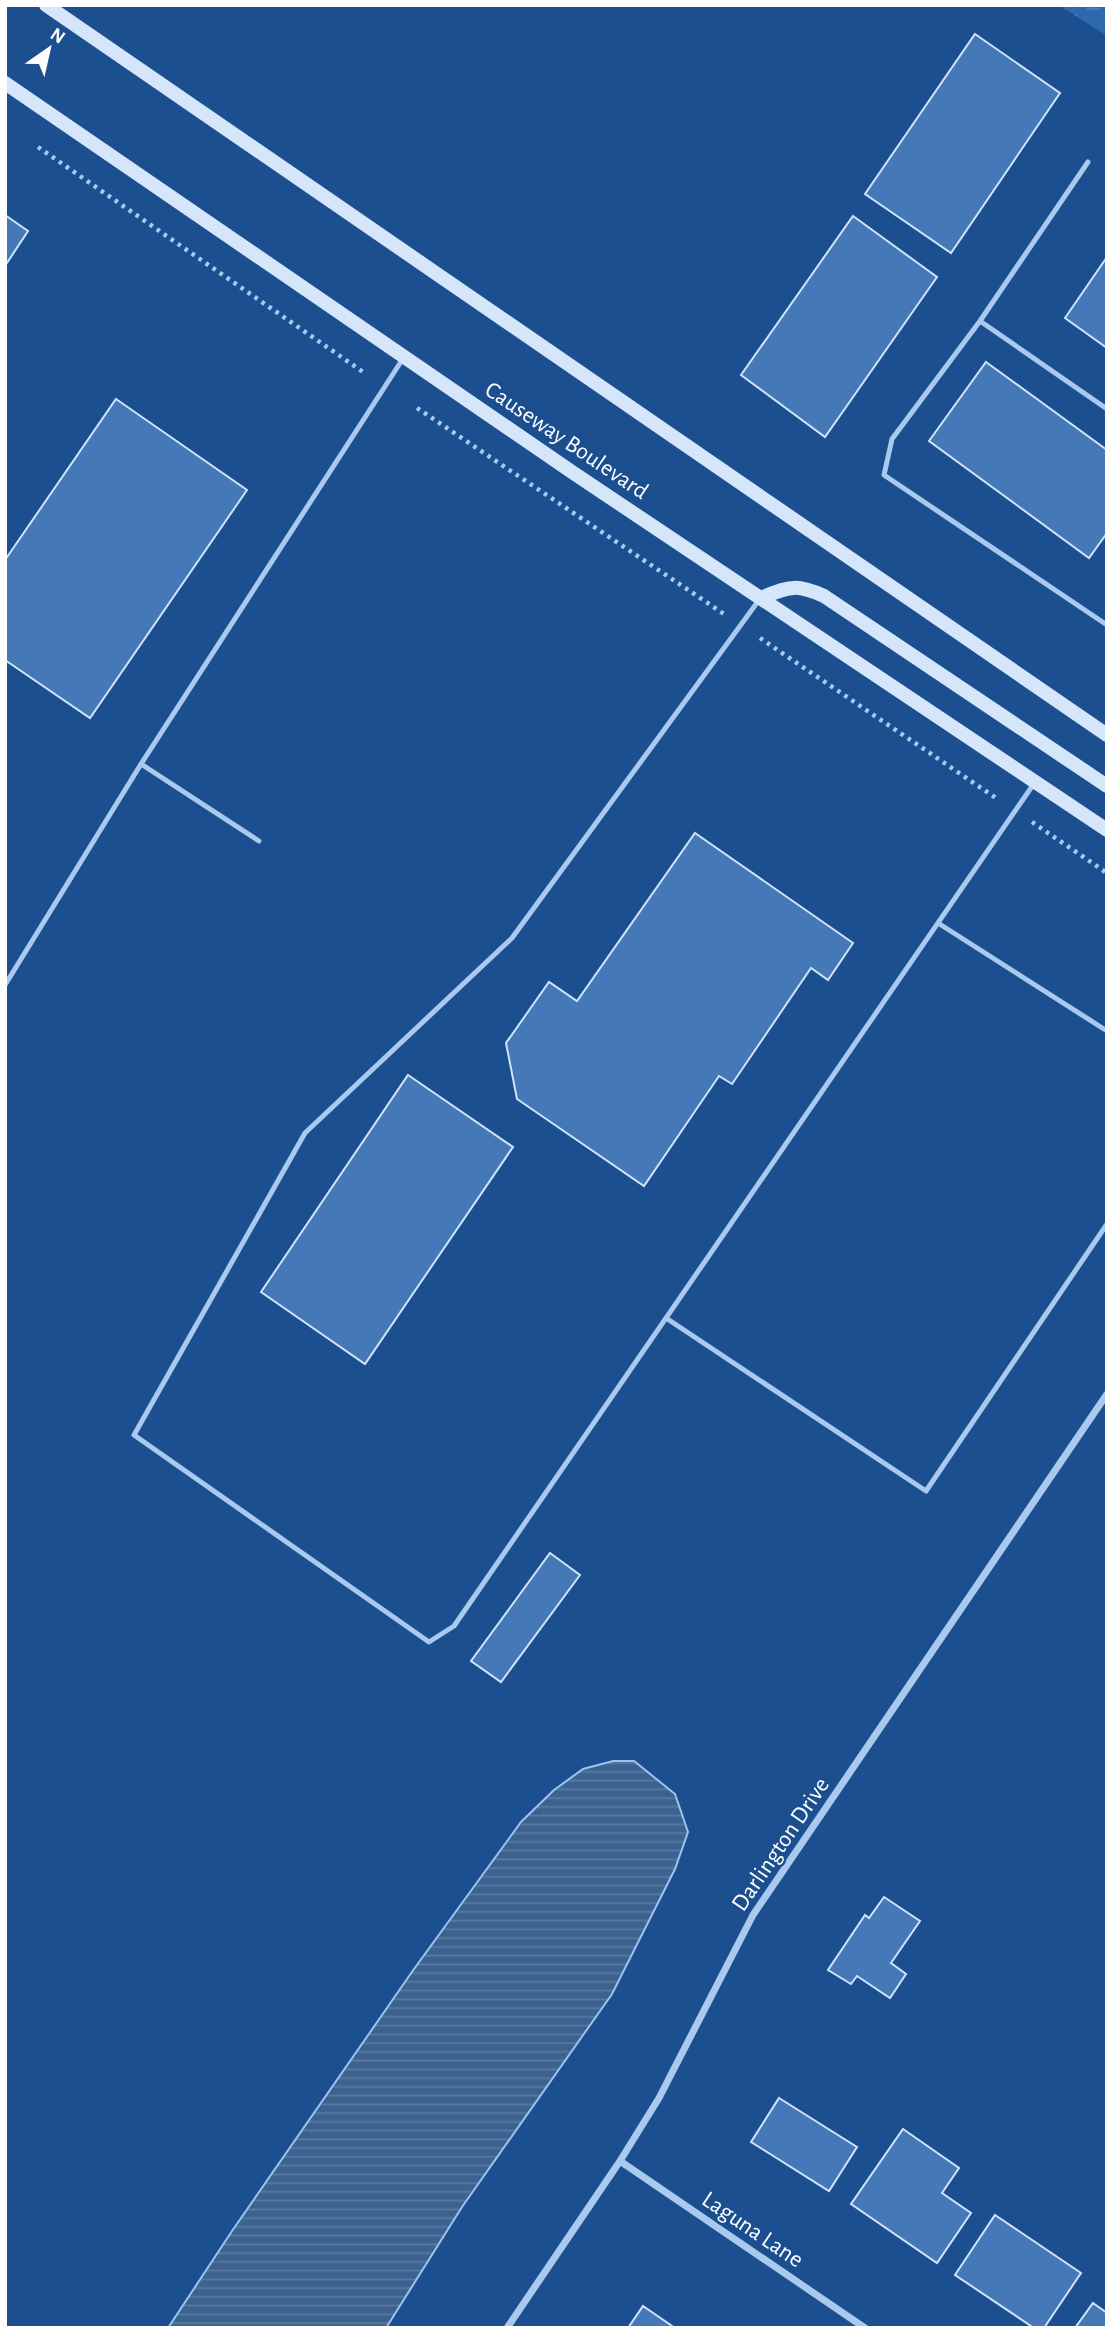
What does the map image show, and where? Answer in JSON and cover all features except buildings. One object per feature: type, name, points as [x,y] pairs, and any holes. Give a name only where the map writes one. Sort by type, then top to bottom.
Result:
[{"type":"main road","points":[[46,5],[1107,736]]},
{"type":"main road","name":"Causeway Boulevard","points":[[5,83],[404,357],[1107,830]]},
{"type":"main road","points":[[760,598],[789,587],[807,588],[824,596],[1107,786]]},
{"type":"street","name":"Darlington Drive","points":[[507,2328],[620,2161],[659,2098],[753,1915],[1107,1394]]},
{"type":"street","name":"Laguna Lane","points":[[620,2161],[865,2328]]},
{"type":"lane","points":[[1088,162],[980,321],[892,439],[884,475],[1107,625]]},
{"type":"lane","points":[[980,321],[1107,409]]},
{"type":"lane","points":[[5,985],[141,764],[404,357]]},
{"type":"lane","points":[[760,598],[512,938],[305,1133],[135,1435],[429,1642],[454,1626],[1035,782]]},
{"type":"lane","points":[[141,764],[260,841]]},
{"type":"lane","points":[[938,923],[1107,1031]]},
{"type":"lane","points":[[666,1318],[926,1491],[1107,1224]]},
{"type":"path","points":[[38,147],[367,374]]},
{"type":"path","points":[[417,408],[727,616]]},
{"type":"path","points":[[768,643],[986,791]]},
{"type":"path","points":[[1045,831],[1107,873]]},
{"type":"green space","points":[[1059,5],[1107,5],[1107,36]]},
{"type":"shaded area","points":[[613,1761],[634,1761],[675,1794],[688,1832],[675,1869],[612,1994],[462,2207],[386,2328],[168,2328],[414,1969],[521,1822],[554,1790],[583,1769]]}]
